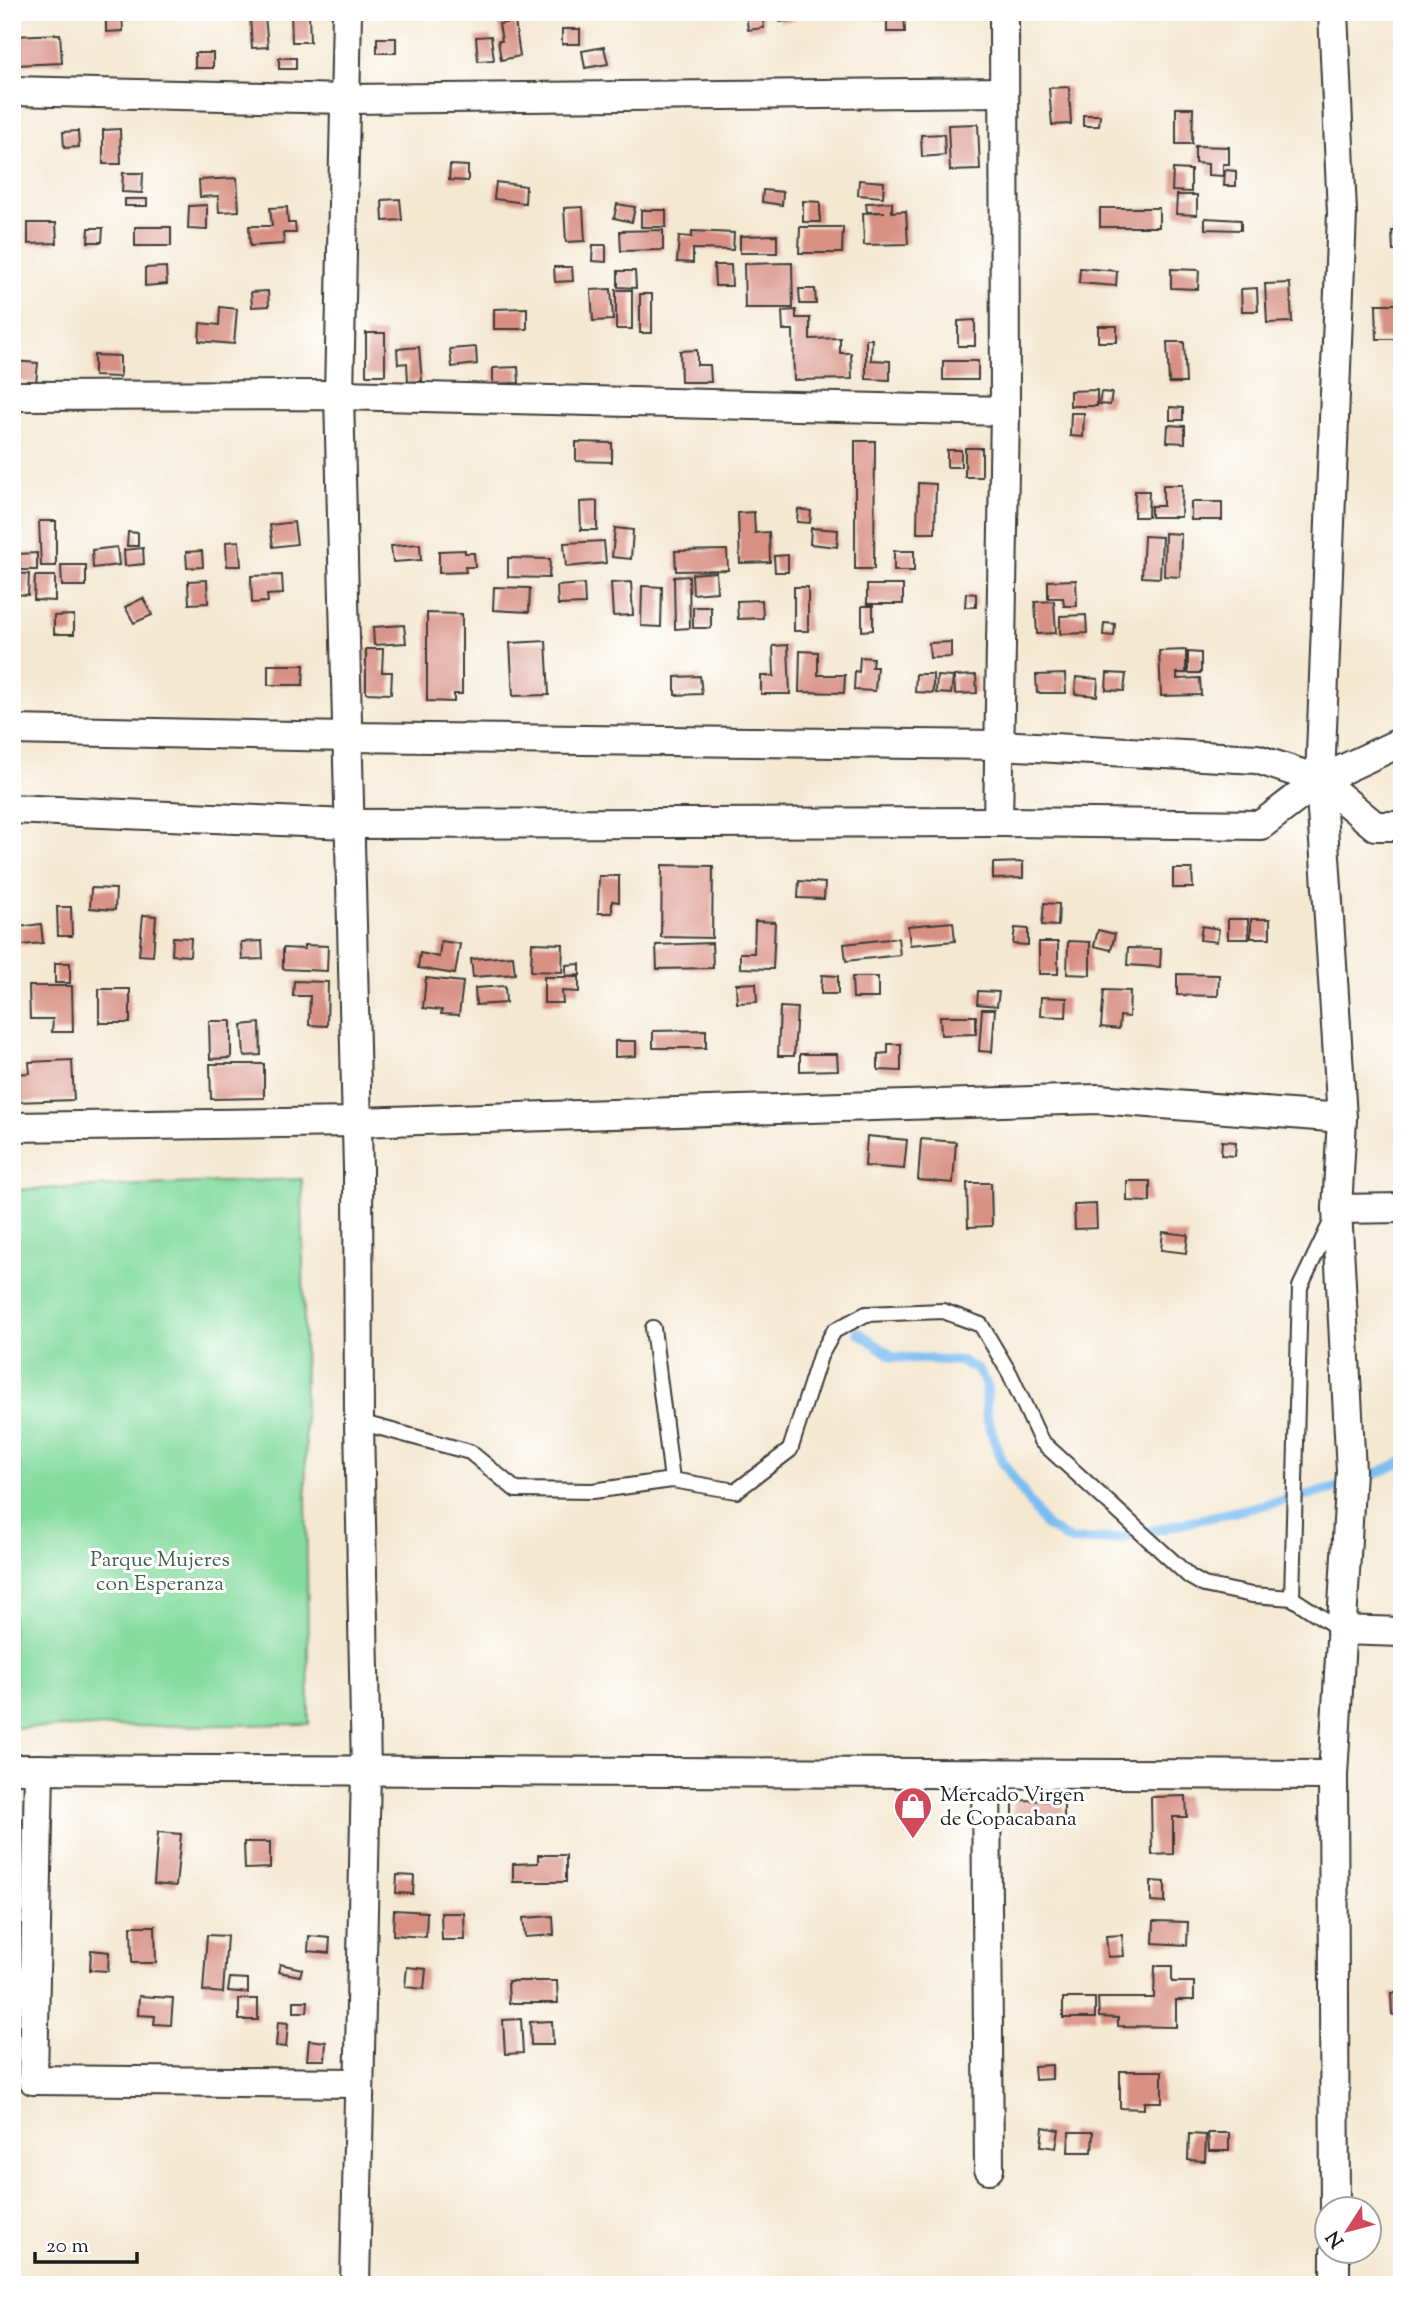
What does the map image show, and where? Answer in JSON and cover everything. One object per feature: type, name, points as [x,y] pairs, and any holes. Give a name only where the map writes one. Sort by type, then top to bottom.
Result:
[{"type":"street","points":[[347,12],[339,395],[357,1122],[359,1422],[366,1771],[355,2285]]},
{"type":"street","points":[[998,822],[1004,411],[1004,12]]},
{"type":"street","points":[[1333,12],[1342,214],[1320,780],[1342,1118],[1337,1209],[1351,1471],[1333,1775],[1335,2196]]},
{"type":"street","points":[[12,91],[345,99],[1004,92]]},
{"type":"street","points":[[12,396],[339,395],[1004,411]]},
{"type":"street","points":[[12,730],[998,745],[1257,759],[1320,780],[1375,826],[1402,826]]},
{"type":"street","points":[[12,809],[348,824],[998,822],[1261,825],[1320,780],[1402,744]]},
{"type":"street","points":[[12,1126],[357,1122],[1098,1099],[1342,1118]]},
{"type":"street","points":[[1337,1209],[1402,1208]]},
{"type":"street","points":[[1341,1630],[1402,1632]]},
{"type":"street","points":[[359,2083],[33,2080],[26,1769],[1333,1775]]},
{"type":"street","points":[[986,1773],[989,2169]]},
{"type":"street","points":[[1335,2266],[1335,2285]]},
{"type":"lane","points":[[1292,1598],[1300,1287],[1337,1209]]},
{"type":"lane","points":[[359,1422],[470,1452],[516,1490],[593,1491],[672,1480],[736,1490],[790,1450],[820,1356],[834,1331],[866,1314],[943,1311],[981,1325],[1010,1374],[1041,1441],[1190,1577],[1204,1585],[1252,1595],[1292,1598],[1341,1630]]},
{"type":"lane","points":[[653,1328],[672,1480]]},
{"type":"green space","name":"Parque Mujeres con Esperanza","points":[[302,1179],[309,1724],[12,1728],[12,1190]]},
{"type":"building","points":[[106,12],[122,12],[123,31],[106,32]]},
{"type":"building","points":[[291,12],[309,12],[310,42],[292,42]]},
{"type":"building","points":[[746,12],[762,12],[764,28],[748,30]]},
{"type":"building","points":[[779,12],[795,12],[796,20],[780,22]]},
{"type":"building","points":[[872,12],[904,12],[905,32],[887,32],[887,20],[873,20]]},
{"type":"building","points":[[265,16],[268,47],[252,48],[250,17]]},
{"type":"building","points":[[515,21],[520,56],[501,60],[499,24]]},
{"type":"building","points":[[562,29],[580,29],[580,44],[562,44]]},
{"type":"building","points":[[60,34],[62,63],[15,65],[13,36]]},
{"type":"building","points":[[491,36],[494,60],[478,61],[476,37]]},
{"type":"building","points":[[377,38],[396,38],[396,53],[377,53]]},
{"type":"building","points":[[604,47],[608,64],[585,68],[582,51]]},
{"type":"building","points":[[195,53],[213,53],[213,68],[195,68]]},
{"type":"building","points":[[279,58],[296,58],[296,69],[279,69]]},
{"type":"building","points":[[1069,87],[1071,124],[1052,125],[1049,88]]},
{"type":"building","points":[[1176,108],[1193,108],[1192,144],[1176,144]]},
{"type":"building","points":[[1083,115],[1100,115],[1099,126],[1083,126]]},
{"type":"building","points":[[978,124],[980,170],[950,171],[948,125]]},
{"type":"building","points":[[120,129],[121,164],[103,164],[103,130]]},
{"type":"building","points":[[78,131],[79,147],[64,148],[63,132]]},
{"type":"building","points":[[944,134],[945,155],[922,157],[921,135]]},
{"type":"building","points":[[1195,146],[1229,147],[1229,164],[1223,164],[1223,176],[1208,175],[1208,164],[1195,163]]},
{"type":"building","points":[[450,165],[468,166],[468,181],[449,180]]},
{"type":"building","points":[[1173,169],[1191,170],[1191,192],[1172,191]]},
{"type":"building","points":[[1225,170],[1236,171],[1236,186],[1224,186]]},
{"type":"building","points":[[123,173],[143,173],[142,193],[122,192]]},
{"type":"building","points":[[237,178],[239,211],[219,212],[218,196],[200,197],[199,180]]},
{"type":"building","points":[[859,180],[884,182],[883,197],[858,195]]},
{"type":"building","points":[[496,182],[526,186],[525,203],[494,199]]},
{"type":"building","points":[[763,190],[783,192],[782,205],[762,202]]},
{"type":"building","points":[[1177,195],[1197,195],[1197,215],[1176,214]]},
{"type":"building","points":[[125,199],[147,199],[147,206],[125,206]]},
{"type":"building","points":[[400,199],[402,220],[383,221],[382,200]]},
{"type":"building","points":[[803,201],[820,202],[820,222],[803,222]]},
{"type":"building","points":[[892,202],[892,212],[906,211],[908,244],[864,245],[863,213],[885,212],[867,212],[866,203]]},
{"type":"building","points":[[617,204],[635,207],[632,222],[614,218]]},
{"type":"building","points":[[207,205],[207,230],[188,229],[189,206]]},
{"type":"building","points":[[287,207],[288,223],[295,223],[296,233],[283,233],[284,244],[250,246],[249,226],[272,226],[270,208]]},
{"type":"building","points":[[583,207],[585,241],[566,242],[564,208]]},
{"type":"building","points":[[1100,208],[1159,208],[1159,227],[1100,227]]},
{"type":"building","points":[[641,210],[666,210],[666,227],[641,227]]},
{"type":"building","points":[[1205,218],[1241,220],[1241,230],[1205,229]]},
{"type":"building","points":[[28,223],[56,223],[57,243],[28,244]]},
{"type":"building","points":[[135,227],[171,227],[171,246],[135,246]]},
{"type":"building","points":[[800,227],[843,227],[842,253],[799,253]]},
{"type":"building","points":[[89,228],[103,228],[102,242],[88,242]]},
{"type":"building","points":[[663,230],[663,250],[621,251],[620,231]]},
{"type":"building","points":[[692,231],[734,233],[733,250],[693,249],[693,263],[677,262],[679,236],[692,237]]},
{"type":"building","points":[[1392,231],[1402,231],[1402,251],[1393,251]]},
{"type":"building","points":[[777,235],[777,253],[740,253],[740,236]]},
{"type":"building","points":[[593,245],[606,245],[606,262],[592,261]]},
{"type":"building","points":[[792,263],[793,308],[745,308],[744,264]]},
{"type":"building","points":[[714,265],[731,265],[732,286],[715,286]]},
{"type":"building","points":[[166,267],[167,284],[145,286],[145,268]]},
{"type":"building","points":[[554,267],[572,267],[573,281],[555,282]]},
{"type":"building","points":[[1080,268],[1117,271],[1116,286],[1079,283]]},
{"type":"building","points":[[1171,269],[1199,270],[1198,289],[1171,288]]},
{"type":"building","points":[[618,271],[635,271],[636,288],[618,287]]},
{"type":"building","points":[[1290,283],[1292,322],[1267,323],[1265,284]]},
{"type":"building","points":[[1257,288],[1258,311],[1242,311],[1241,289]]},
{"type":"building","points":[[611,289],[613,320],[593,321],[591,290]]},
{"type":"building","points":[[799,289],[815,289],[816,304],[800,304]]},
{"type":"building","points":[[616,290],[632,290],[632,329],[616,329]]},
{"type":"building","points":[[268,291],[269,306],[252,307],[251,292]]},
{"type":"building","points":[[640,294],[652,294],[652,333],[640,333]]},
{"type":"building","points":[[1376,304],[1397,304],[1397,339],[1377,339]]},
{"type":"building","points":[[220,307],[237,309],[234,344],[199,341],[200,323],[219,325]]},
{"type":"building","points":[[527,308],[527,329],[494,329],[494,309]]},
{"type":"building","points":[[796,310],[796,318],[810,318],[810,339],[840,338],[840,353],[851,353],[852,379],[794,380],[793,330],[783,330],[782,311]]},
{"type":"building","points":[[975,320],[975,346],[958,346],[958,321]]},
{"type":"building","points":[[1098,326],[1117,326],[1117,342],[1098,342]]},
{"type":"building","points":[[366,333],[385,333],[385,375],[366,375]]},
{"type":"building","points":[[866,339],[872,339],[871,360],[890,361],[890,380],[866,379]]},
{"type":"building","points":[[1167,342],[1184,342],[1186,383],[1169,383]]},
{"type":"building","points":[[419,347],[422,381],[408,382],[407,363],[398,364],[397,349]]},
{"type":"building","points":[[476,347],[477,364],[452,367],[450,349]]},
{"type":"building","points":[[697,350],[697,365],[710,365],[711,382],[681,382],[680,351]]},
{"type":"building","points":[[94,355],[120,356],[120,377],[94,376]]},
{"type":"building","points":[[12,361],[38,363],[36,383],[12,381]]},
{"type":"building","points":[[943,361],[978,361],[978,380],[943,380]]},
{"type":"building","points":[[518,367],[519,383],[493,384],[493,368]]},
{"type":"building","points":[[1097,390],[1097,406],[1070,406],[1070,391]]},
{"type":"building","points":[[1101,392],[1112,393],[1110,405],[1099,404]]},
{"type":"building","points":[[1170,407],[1183,408],[1183,420],[1170,420]]},
{"type":"building","points":[[1071,413],[1084,413],[1083,437],[1070,436]]},
{"type":"building","points":[[1168,425],[1185,426],[1185,443],[1167,442]]},
{"type":"building","points":[[855,441],[875,441],[874,569],[855,569]]},
{"type":"building","points":[[576,442],[612,443],[612,462],[576,461]]},
{"type":"building","points":[[965,448],[982,448],[982,477],[965,477]]},
{"type":"building","points":[[947,450],[961,450],[961,467],[947,467]]},
{"type":"building","points":[[918,483],[936,484],[935,533],[917,533]]},
{"type":"building","points":[[1163,485],[1182,485],[1181,517],[1151,517],[1151,506],[1163,506]]},
{"type":"building","points":[[1135,491],[1149,491],[1148,517],[1134,517]]},
{"type":"building","points":[[597,501],[597,530],[581,530],[580,502]]},
{"type":"building","points":[[1191,502],[1222,502],[1222,520],[1191,520]]},
{"type":"building","points":[[798,509],[811,511],[810,523],[797,522]]},
{"type":"building","points":[[754,512],[755,533],[769,532],[770,562],[740,563],[738,513]]},
{"type":"building","points":[[39,521],[56,521],[56,566],[41,566]]},
{"type":"building","points":[[294,522],[297,544],[273,547],[270,525]]},
{"type":"building","points":[[615,528],[633,530],[631,559],[612,557]]},
{"type":"building","points":[[811,528],[838,530],[837,547],[810,544]]},
{"type":"building","points":[[128,532],[138,533],[138,546],[127,546]]},
{"type":"building","points":[[1165,533],[1181,534],[1180,577],[1164,576]]},
{"type":"building","points":[[1144,536],[1162,537],[1160,578],[1142,577]]},
{"type":"building","points":[[239,541],[241,566],[227,566],[226,542]]},
{"type":"building","points":[[604,541],[606,563],[566,567],[564,543]]},
{"type":"building","points":[[420,544],[421,560],[393,562],[391,546]]},
{"type":"building","points":[[117,547],[119,565],[93,568],[92,550]]},
{"type":"building","points":[[143,548],[144,564],[125,566],[124,550]]},
{"type":"building","points":[[465,550],[465,553],[474,553],[475,567],[465,567],[466,572],[439,573],[439,551]]},
{"type":"building","points":[[727,550],[728,570],[676,571],[675,551]]},
{"type":"building","points":[[202,551],[203,567],[187,568],[186,552]]},
{"type":"building","points":[[894,551],[914,551],[914,571],[894,571]]},
{"type":"building","points":[[37,553],[37,570],[18,570],[17,554]]},
{"type":"building","points":[[788,555],[788,572],[775,572],[774,556]]},
{"type":"building","points":[[508,558],[550,559],[549,578],[508,577]]},
{"type":"building","points":[[61,565],[86,565],[86,586],[62,586]]},
{"type":"building","points":[[716,572],[717,592],[693,594],[692,574]]},
{"type":"building","points":[[12,573],[29,574],[28,595],[12,594]]},
{"type":"building","points":[[282,575],[283,594],[267,595],[268,602],[252,603],[251,576]]},
{"type":"building","points":[[35,576],[55,576],[55,601],[34,600]]},
{"type":"building","points":[[689,576],[690,628],[675,629],[674,577]]},
{"type":"building","points":[[207,580],[208,603],[189,604],[188,581]]},
{"type":"building","points":[[1076,580],[1077,606],[1064,606],[1063,598],[1048,598],[1048,581]]},
{"type":"building","points":[[631,582],[633,615],[613,616],[611,583]]},
{"type":"building","points":[[584,584],[585,604],[558,605],[557,586]]},
{"type":"building","points":[[867,585],[903,585],[903,604],[867,604]]},
{"type":"building","points":[[642,586],[662,587],[661,627],[641,626]]},
{"type":"building","points":[[494,587],[530,588],[529,612],[493,610]]},
{"type":"building","points":[[794,587],[808,587],[808,631],[794,631]]},
{"type":"building","points":[[966,593],[976,594],[976,607],[965,607]]},
{"type":"building","points":[[143,598],[152,615],[134,623],[125,607]]},
{"type":"building","points":[[762,600],[763,618],[738,619],[737,601]]},
{"type":"building","points":[[1054,601],[1056,633],[1037,634],[1035,602]]},
{"type":"building","points":[[862,606],[873,606],[873,630],[862,631]]},
{"type":"building","points":[[693,607],[711,607],[711,628],[693,628]]},
{"type":"building","points":[[427,613],[462,614],[462,694],[454,694],[454,702],[427,701]]},
{"type":"building","points":[[74,615],[74,634],[54,634],[54,616]]},
{"type":"building","points":[[1086,615],[1087,633],[1060,634],[1060,616]]},
{"type":"building","points":[[1104,623],[1115,624],[1114,636],[1103,635]]},
{"type":"building","points":[[404,625],[406,643],[374,645],[373,627]]},
{"type":"building","points":[[546,641],[549,695],[513,696],[510,643]]},
{"type":"building","points":[[951,642],[951,657],[930,658],[929,643]]},
{"type":"building","points":[[788,645],[790,694],[761,694],[761,676],[774,676],[773,646]]},
{"type":"building","points":[[366,649],[383,649],[382,672],[392,672],[391,694],[366,693]]},
{"type":"building","points":[[1186,650],[1186,673],[1177,673],[1177,679],[1200,678],[1201,695],[1161,696],[1159,651]]},
{"type":"building","points":[[800,651],[818,652],[818,675],[845,675],[844,693],[799,692]]},
{"type":"building","points":[[1188,652],[1201,653],[1201,673],[1188,673]]},
{"type":"building","points":[[860,657],[873,658],[872,667],[877,667],[875,691],[854,690],[855,671],[859,672]]},
{"type":"building","points":[[268,665],[304,665],[303,685],[268,685]]},
{"type":"building","points":[[1107,673],[1126,674],[1124,691],[1106,690]]},
{"type":"building","points":[[916,674],[933,674],[933,693],[915,692]]},
{"type":"building","points":[[1065,674],[1066,693],[1037,693],[1036,675]]},
{"type":"building","points":[[976,675],[977,693],[955,694],[954,676]]},
{"type":"building","points":[[700,676],[702,694],[675,695],[675,677]]},
{"type":"building","points":[[937,676],[953,677],[951,694],[936,693]]},
{"type":"building","points":[[1076,677],[1098,679],[1097,696],[1075,694]]},
{"type":"building","points":[[1023,862],[1023,878],[993,879],[993,863]]},
{"type":"building","points":[[662,865],[713,866],[712,938],[661,937]]},
{"type":"building","points":[[1173,869],[1192,869],[1193,888],[1173,888]]},
{"type":"building","points":[[599,876],[619,876],[619,902],[612,901],[612,913],[598,913]]},
{"type":"building","points":[[799,881],[825,883],[824,899],[798,898]]},
{"type":"building","points":[[91,888],[116,889],[115,910],[90,908]]},
{"type":"building","points":[[1044,903],[1059,904],[1058,926],[1042,925]]},
{"type":"building","points":[[57,907],[71,907],[72,936],[58,936]]},
{"type":"building","points":[[143,915],[156,916],[153,956],[139,955]]},
{"type":"building","points":[[1228,919],[1248,919],[1249,939],[1228,939]]},
{"type":"building","points":[[1251,919],[1270,919],[1270,938],[1251,938]]},
{"type":"building","points":[[755,921],[775,922],[773,969],[740,968],[740,953],[754,953]]},
{"type":"building","points":[[953,922],[955,941],[910,945],[908,926]]},
{"type":"building","points":[[41,924],[43,943],[21,945],[19,927]]},
{"type":"building","points":[[1202,926],[1219,929],[1217,942],[1200,940]]},
{"type":"building","points":[[1015,928],[1028,929],[1028,945],[1013,944]]},
{"type":"building","points":[[1098,930],[1115,934],[1111,950],[1094,946]]},
{"type":"building","points":[[173,937],[191,938],[190,956],[172,955]]},
{"type":"building","points":[[898,938],[900,955],[846,961],[844,944]]},
{"type":"building","points":[[262,941],[263,959],[242,960],[241,942]]},
{"type":"building","points":[[441,941],[460,944],[455,974],[418,968],[420,953],[439,957]]},
{"type":"building","points":[[1068,941],[1090,942],[1090,975],[1067,974]]},
{"type":"building","points":[[1039,942],[1058,942],[1058,974],[1039,974]]},
{"type":"building","points":[[532,943],[563,944],[562,972],[531,971]]},
{"type":"building","points":[[712,943],[713,968],[657,969],[656,945]]},
{"type":"building","points":[[304,945],[328,946],[327,971],[283,969],[283,948],[304,949]]},
{"type":"building","points":[[1128,948],[1161,949],[1160,967],[1127,965]]},
{"type":"building","points":[[513,956],[515,974],[473,977],[471,959]]},
{"type":"building","points":[[55,963],[70,963],[70,983],[55,983]]},
{"type":"building","points":[[580,964],[580,975],[566,976],[566,965]]},
{"type":"building","points":[[1177,974],[1219,975],[1218,996],[1177,995]]},
{"type":"building","points":[[822,975],[838,976],[838,994],[821,994]]},
{"type":"building","points":[[544,977],[579,977],[579,992],[562,991],[563,1003],[544,1003]]},
{"type":"building","points":[[852,977],[878,977],[878,998],[853,998]]},
{"type":"building","points":[[426,978],[463,982],[459,1015],[441,1014],[442,1010],[423,1008]]},
{"type":"building","points":[[294,981],[328,982],[327,1026],[309,1025],[310,996],[293,996]]},
{"type":"building","points":[[756,983],[757,1002],[737,1003],[736,984]]},
{"type":"building","points":[[29,986],[72,986],[73,1032],[52,1032],[53,1019],[30,1019]]},
{"type":"building","points":[[505,986],[506,1003],[476,1005],[475,988]]},
{"type":"building","points":[[99,989],[130,989],[130,1023],[99,1023]]},
{"type":"building","points":[[1104,990],[1130,991],[1129,1017],[1120,1016],[1119,1029],[1101,1027]]},
{"type":"building","points":[[978,991],[999,992],[997,1006],[977,1004]]},
{"type":"building","points":[[1041,997],[1067,998],[1066,1017],[1040,1016]]},
{"type":"building","points":[[780,1007],[797,1008],[794,1056],[778,1056]]},
{"type":"building","points":[[982,1009],[995,1009],[992,1052],[979,1051]]},
{"type":"building","points":[[940,1016],[976,1016],[976,1034],[941,1035]]},
{"type":"building","points":[[209,1021],[231,1021],[231,1058],[210,1059]]},
{"type":"building","points":[[260,1023],[261,1055],[244,1056],[242,1025]]},
{"type":"building","points":[[706,1030],[706,1048],[653,1048],[653,1031]]},
{"type":"building","points":[[615,1041],[636,1041],[636,1056],[615,1057]]},
{"type":"building","points":[[888,1044],[901,1044],[901,1071],[878,1070],[878,1054],[888,1053]]},
{"type":"building","points":[[800,1054],[837,1054],[838,1070],[800,1071]]},
{"type":"building","points":[[72,1060],[74,1100],[15,1102],[14,1074],[30,1073],[29,1062]]},
{"type":"building","points":[[210,1064],[264,1064],[264,1098],[211,1099]]},
{"type":"building","points":[[867,1136],[907,1140],[904,1169],[865,1166]]},
{"type":"building","points":[[921,1139],[956,1142],[953,1183],[918,1180]]},
{"type":"building","points":[[1222,1141],[1236,1142],[1235,1156],[1221,1155]]},
{"type":"building","points":[[1127,1181],[1150,1181],[1150,1202],[1127,1201]]},
{"type":"building","points":[[967,1183],[991,1183],[992,1226],[968,1227]]},
{"type":"building","points":[[1096,1204],[1097,1228],[1075,1229],[1074,1205]]},
{"type":"building","points":[[1163,1232],[1188,1235],[1186,1253],[1161,1250]]},
{"type":"building","points":[[1186,1796],[1187,1817],[1173,1817],[1173,1854],[1152,1855],[1151,1797]]},
{"type":"building","points":[[1013,1800],[1064,1801],[1064,1823],[1013,1822]]},
{"type":"building","points":[[158,1832],[181,1834],[176,1886],[154,1884]]},
{"type":"building","points":[[244,1842],[270,1842],[270,1868],[245,1869]]},
{"type":"building","points":[[538,1855],[566,1855],[566,1882],[513,1882],[513,1864],[538,1863]]},
{"type":"building","points":[[397,1875],[414,1876],[413,1894],[396,1893]]},
{"type":"building","points":[[1151,1881],[1165,1882],[1165,1903],[1151,1902]]},
{"type":"building","points":[[394,1910],[427,1912],[426,1937],[393,1935]]},
{"type":"building","points":[[441,1913],[464,1913],[465,1940],[442,1940]]},
{"type":"building","points":[[553,1916],[554,1935],[525,1937],[523,1918]]},
{"type":"building","points":[[1154,1921],[1188,1922],[1187,1945],[1153,1943]]},
{"type":"building","points":[[131,1926],[155,1926],[156,1963],[132,1963]]},
{"type":"building","points":[[207,1935],[227,1936],[223,1993],[203,1991]]},
{"type":"building","points":[[1122,1935],[1124,1956],[1108,1957],[1106,1936]]},
{"type":"building","points":[[309,1936],[330,1938],[329,1953],[308,1951]]},
{"type":"building","points":[[91,1950],[109,1952],[108,1971],[90,1970]]},
{"type":"building","points":[[280,1964],[302,1969],[300,1976],[278,1972]]},
{"type":"building","points":[[1155,1966],[1172,1966],[1172,1982],[1194,1982],[1194,2000],[1176,2000],[1176,2027],[1118,2026],[1118,2018],[1099,2017],[1098,1998],[1154,1998]]},
{"type":"building","points":[[407,1967],[426,1969],[424,1989],[405,1987]]},
{"type":"building","points":[[230,1978],[248,1979],[248,1993],[228,1991]]},
{"type":"building","points":[[508,1981],[557,1981],[558,2003],[509,2003]]},
{"type":"building","points":[[1391,1993],[1402,1993],[1402,2014],[1392,2015]]},
{"type":"building","points":[[139,1996],[173,1998],[171,2025],[154,2024],[155,2016],[138,2015]]},
{"type":"building","points":[[1063,1998],[1095,1998],[1095,2018],[1063,2018]]},
{"type":"building","points":[[239,1999],[258,1999],[258,2020],[239,2020]]},
{"type":"building","points":[[294,2001],[308,2001],[307,2012],[294,2012]]},
{"type":"building","points":[[521,2019],[523,2053],[505,2054],[503,2020]]},
{"type":"building","points":[[552,2021],[553,2045],[531,2045],[530,2022]]},
{"type":"building","points":[[278,2022],[288,2023],[286,2047],[276,2046]]},
{"type":"building","points":[[309,2040],[326,2042],[325,2060],[307,2060]]},
{"type":"building","points":[[1052,2065],[1052,2079],[1035,2080],[1034,2066]]},
{"type":"building","points":[[1120,2071],[1162,2071],[1162,2102],[1144,2102],[1144,2109],[1120,2108]]},
{"type":"building","points":[[1043,2127],[1059,2130],[1056,2148],[1041,2146]]},
{"type":"building","points":[[1069,2132],[1093,2132],[1092,2152],[1068,2152]]},
{"type":"building","points":[[1208,2133],[1229,2133],[1229,2151],[1209,2151]]},
{"type":"building","points":[[1189,2134],[1206,2135],[1205,2161],[1188,2160]]},
{"type":"waterway","points":[[858,1332],[893,1357],[961,1361],[978,1370],[987,1386],[986,1414],[1001,1460],[1045,1525],[1071,1541],[1116,1539],[1350,1485],[1402,1462]]},
{"type":"place","name":"Mercado Virgen de Copacabana","points":[[913,1840]]}]
